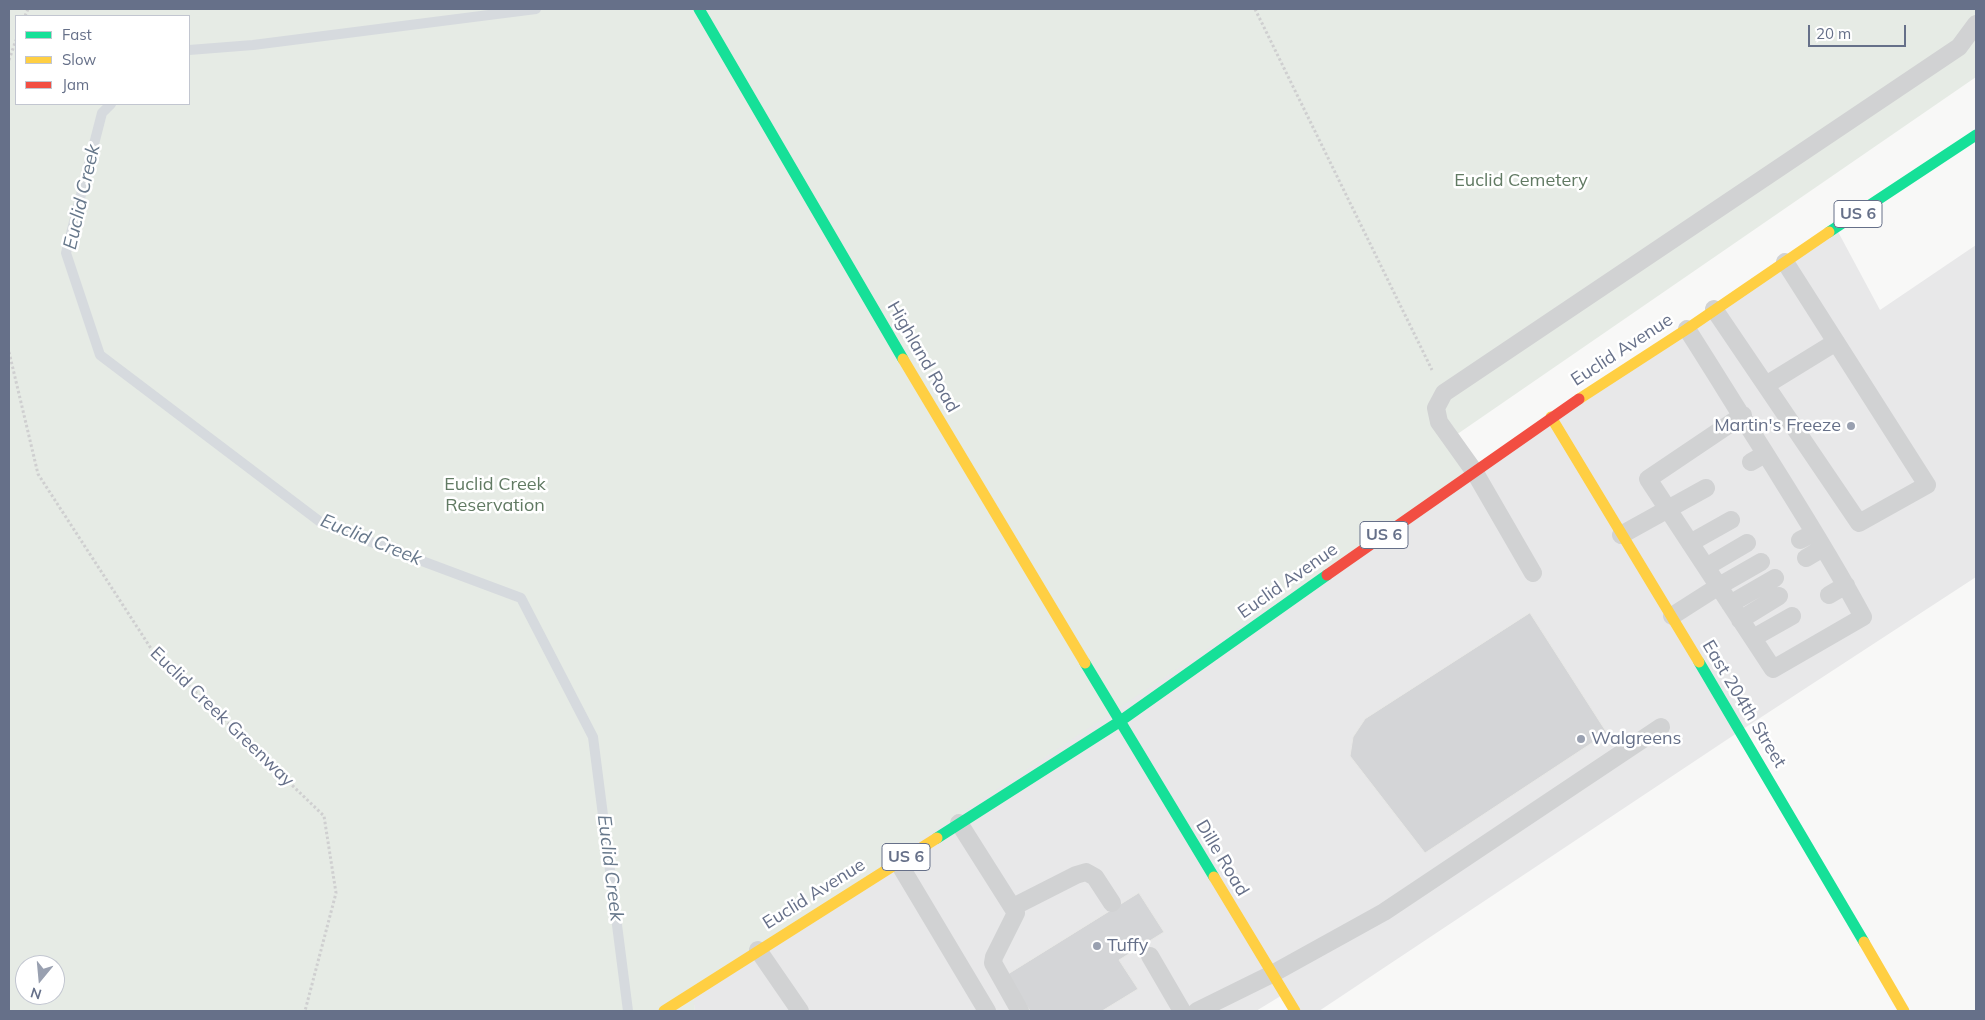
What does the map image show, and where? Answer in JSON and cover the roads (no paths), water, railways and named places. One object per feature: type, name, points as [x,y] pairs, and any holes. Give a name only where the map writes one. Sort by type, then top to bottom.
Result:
[{"type":"street","name":"Highland Road","points":[[699,9],[954,447],[1119,722]]},
{"type":"street","name":"Euclid Avenue","points":[[664,1011],[1119,722],[1551,417],[1687,329],[1714,309],[1976,135]]},
{"type":"street","name":"East 204th Street","points":[[1551,417],[1621,536],[1672,616],[1904,1011]]},
{"type":"street","name":"Dille Road","points":[[1119,722],[1295,1011]]},
{"type":"lane","points":[[1533,573],[1474,472],[1438,422],[1436,408],[1444,393],[1959,47],[1976,24]]},
{"type":"lane","points":[[1714,309],[1859,523],[1927,485],[1785,262]]},
{"type":"lane","points":[[1687,329],[1743,415],[1758,458],[1812,540],[1827,569],[1846,586],[1863,617],[1773,669],[1648,479],[1743,415]]},
{"type":"lane","points":[[1766,385],[1836,342]]},
{"type":"lane","points":[[1621,536],[1706,488]]},
{"type":"lane","points":[[1690,544],[1731,520]]},
{"type":"lane","points":[[1806,558],[1812,540]]},
{"type":"lane","points":[[1706,567],[1747,542]]},
{"type":"lane","points":[[1672,616],[1761,562]]},
{"type":"lane","points":[[1730,604],[1774,578]]},
{"type":"lane","points":[[1830,594],[1846,586]]},
{"type":"lane","points":[[1740,620],[1780,596]]},
{"type":"lane","points":[[1752,638],[1792,616]]},
{"type":"lane","points":[[1197,1011],[1272,974],[1384,912],[1661,727]]},
{"type":"lane","points":[[959,823],[1016,913],[994,957],[993,963],[1020,1011]]},
{"type":"lane","points":[[898,862],[987,1011]]},
{"type":"lane","points":[[1013,907],[1076,875],[1086,872],[1095,877],[1112,903]]},
{"type":"lane","points":[[758,950],[800,1011]]},
{"type":"lane","points":[[1150,956],[1182,1011]]},
{"type":"waterway","name":"Euclid Creek","points":[[190,50],[253,45],[536,9]]},
{"type":"waterway","name":"Euclid Creek","points":[[110,105],[102,113],[66,253],[100,355],[323,524],[521,598],[593,737],[628,1011]]},
{"type":"place","name":"Martin's Freeze","points":[[1851,426]]},
{"type":"place","name":"Walgreens","points":[[1581,739]]},
{"type":"place","name":"Tuffy","points":[[1097,946]]},
{"type":"park label","name":"Euclid Cemetery","points":[[1521,181]]},
{"type":"park label","name":"Euclid Creek Reservation","points":[[495,495]]}]
